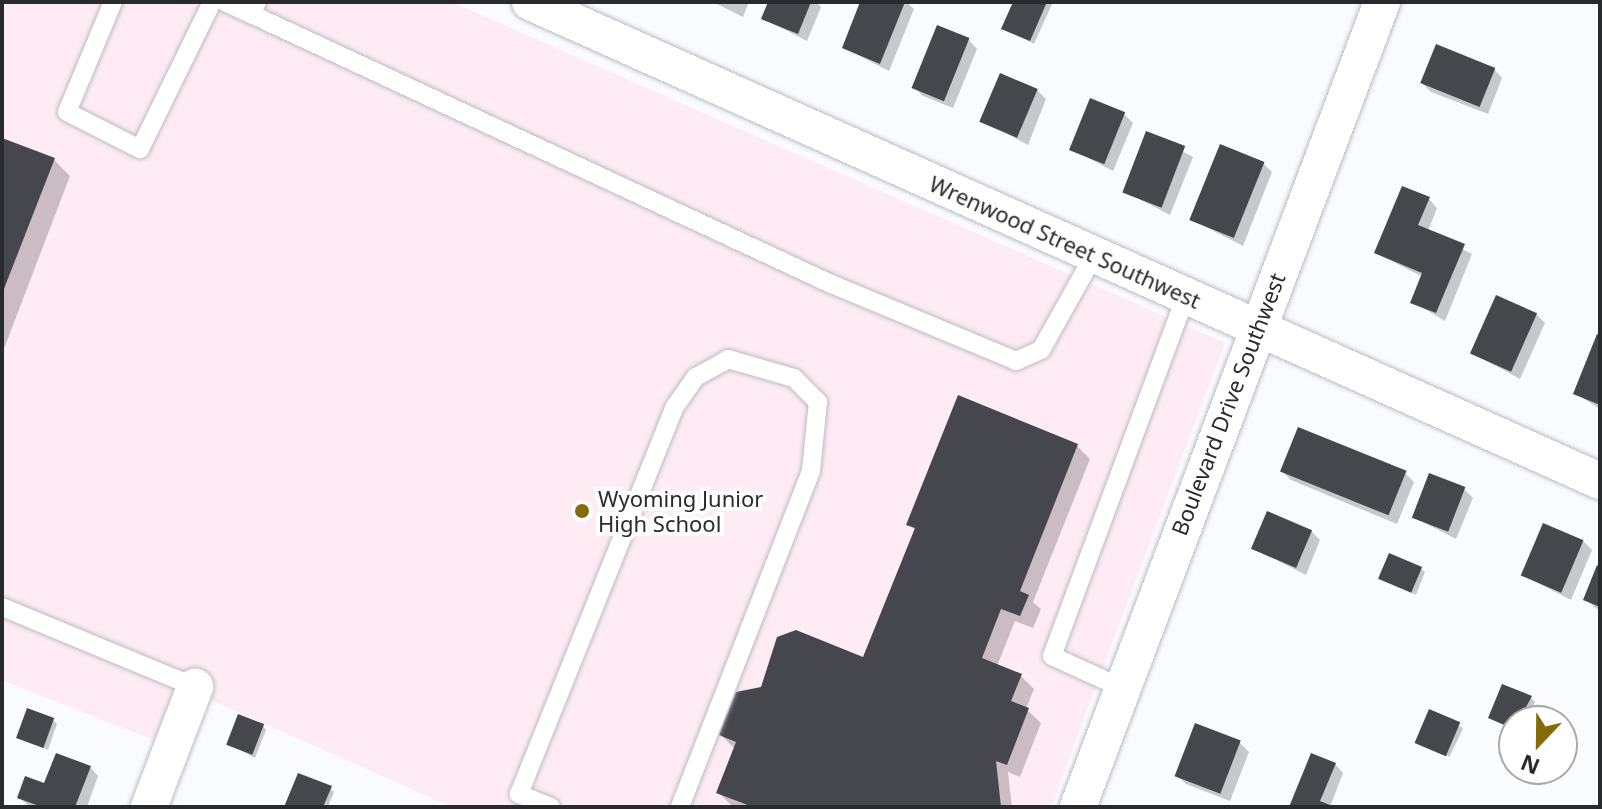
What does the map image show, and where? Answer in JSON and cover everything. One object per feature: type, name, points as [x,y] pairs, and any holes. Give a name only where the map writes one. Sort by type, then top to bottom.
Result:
[{"type":"street","name":"Wrenwood Street Southwest","points":[[530,2],[1600,481]]},
{"type":"street","name":"Boulevard Drive Southwest","points":[[1078,807],[1256,328],[1382,2]]},
{"type":"street","points":[[149,807],[195,687]]},
{"type":"lane","points":[[113,2],[67,112],[140,149],[212,2]]},
{"type":"lane","points":[[225,2],[254,8],[829,283],[1016,361],[1041,350],[1094,255]]},
{"type":"lane","points":[[1122,688],[1052,656],[1186,296]]},
{"type":"lane","points":[[551,807],[519,794],[674,408],[696,377],[728,359],[794,378],[818,402],[811,471],[680,807]]},
{"type":"lane","points":[[2,607],[195,687]]},
{"type":"shaded area","name":"Wyoming Junior High School","points":[[2,2],[452,2],[1225,343],[1051,807],[452,807],[178,685],[154,740],[2,680]]},
{"type":"building","points":[[768,2],[811,2],[798,34],[761,19]]},
{"type":"building","points":[[860,2],[905,2],[880,64],[842,48]]},
{"type":"building","points":[[1013,2],[1047,2],[1030,41],[1001,29]]},
{"type":"building","points":[[937,25],[969,38],[944,101],[912,88]]},
{"type":"building","points":[[1436,44],[1495,68],[1480,107],[1420,83]]},
{"type":"building","points":[[1000,73],[1038,89],[1017,138],[979,122]]},
{"type":"building","points":[[1090,98],[1125,112],[1104,164],[1069,150]]},
{"type":"building","points":[[1146,131],[1185,146],[1162,208],[1122,193]]},
{"type":"building","points":[[2,138],[55,158],[2,294]]},
{"type":"building","points":[[1220,144],[1265,162],[1234,238],[1189,220]]},
{"type":"building","points":[[1402,186],[1430,197],[1418,225],[1465,244],[1436,313],[1410,303],[1422,273],[1374,253]]},
{"type":"building","points":[[1496,295],[1537,313],[1511,372],[1470,353]]},
{"type":"building","points":[[1597,334],[1600,335],[1600,405],[1573,394]]},
{"type":"building","points":[[958,395],[1078,444],[1020,591],[1029,595],[1020,616],[1001,609],[982,658],[1022,674],[1011,701],[1029,708],[1007,765],[996,761],[1001,807],[753,807],[716,793],[736,742],[719,735],[736,692],[761,687],[777,637],[796,630],[863,657],[915,528],[906,525]]},
{"type":"building","points":[[1298,427],[1406,471],[1388,515],[1280,472]]},
{"type":"building","points":[[1429,473],[1465,487],[1448,532],[1412,518]]},
{"type":"building","points":[[1267,511],[1312,530],[1296,568],[1251,549]]},
{"type":"building","points":[[1543,523],[1584,540],[1561,593],[1521,575]]},
{"type":"building","points":[[1389,553],[1422,567],[1411,593],[1378,579]]},
{"type":"building","points":[[1597,565],[1600,567],[1600,607],[1583,600]]},
{"type":"building","points":[[1502,684],[1532,696],[1527,705],[1498,705],[1498,722],[1488,718]]},
{"type":"building","points":[[27,708],[54,718],[43,748],[16,738]]},
{"type":"building","points":[[1429,709],[1460,722],[1446,756],[1415,743]]},
{"type":"building","points":[[238,714],[264,724],[252,755],[226,745]]},
{"type":"building","points":[[1195,723],[1241,741],[1220,794],[1175,776]]},
{"type":"building","points":[[56,753],[91,766],[75,807],[42,807],[17,798],[25,776],[44,783]]},
{"type":"building","points":[[1311,753],[1336,763],[1320,801],[1335,807],[1289,807]]},
{"type":"building","points":[[298,773],[332,786],[323,807],[284,807]]},
{"type":"place","name":"Wyoming Junior High School","points":[[582,511]]}]
